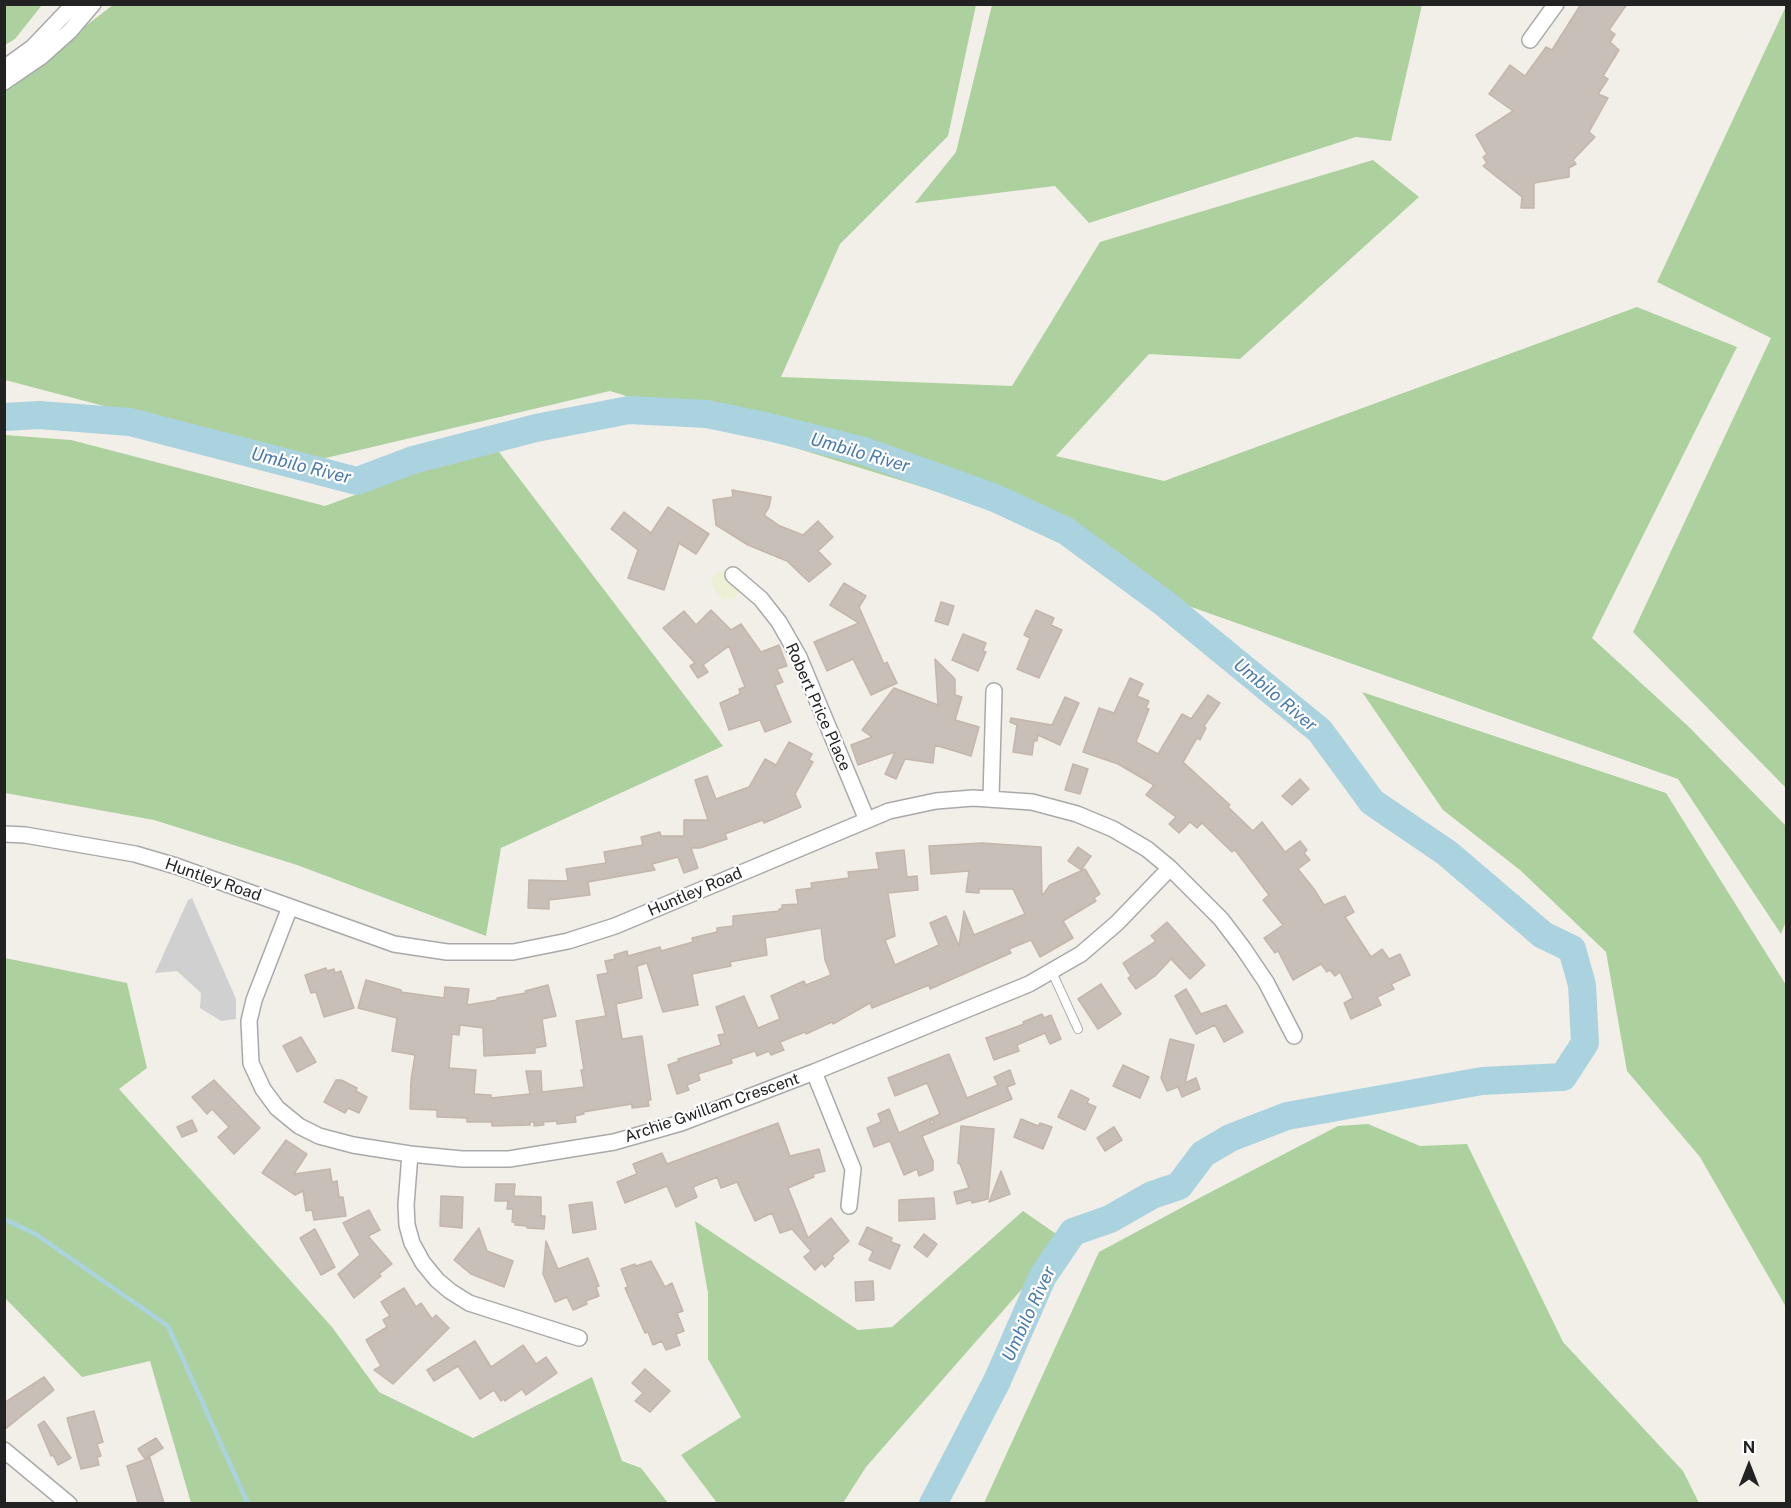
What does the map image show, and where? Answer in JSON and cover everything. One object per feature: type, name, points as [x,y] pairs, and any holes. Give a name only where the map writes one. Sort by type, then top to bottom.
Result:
[{"type":"street","points":[[4,68],[33,47],[74,4]]},
{"type":"street","points":[[4,82],[49,50],[70,31],[93,4]]},
{"type":"street","points":[[1530,40],[1556,4]]},
{"type":"street","name":"Robert Price Place","points":[[733,575],[761,599],[779,622],[799,657],[867,820]]},
{"type":"street","points":[[991,798],[994,691]]},
{"type":"street","name":"Huntley Road","points":[[4,834],[25,835],[135,854],[394,944],[447,952],[513,952],[568,941],[615,926],[889,811],[936,801],[991,798],[1032,802],[1077,814],[1113,829],[1147,849],[1170,868],[1200,896],[1243,948],[1266,982],[1293,1036]]},
{"type":"street","name":"Archie Gwillam Crescent","points":[[290,907],[254,1000],[249,1022],[251,1063],[263,1089],[278,1108],[298,1126],[319,1136],[353,1145],[462,1159],[509,1159],[614,1142],[681,1123],[814,1072],[1029,984],[1081,954],[1117,923],[1170,868]]},
{"type":"street","points":[[814,1072],[853,1170],[849,1206]]},
{"type":"street","points":[[410,1154],[406,1205],[407,1225],[412,1243],[423,1263],[437,1280],[469,1303],[579,1338]]},
{"type":"street","points":[[4,1450],[69,1503]]},
{"type":"lane","points":[[1052,972],[1078,1029]]},
{"type":"shaded area","points":[[192,898],[236,999],[236,1019],[221,1021],[200,1008],[201,993],[177,971],[155,973],[188,900]]},
{"type":"green space","points":[[5,4],[42,5],[15,39],[5,45]]},
{"type":"green space","points":[[992,4],[1422,5],[1391,141],[1356,137],[1089,223],[1055,186],[915,203],[956,152]]},
{"type":"green space","points":[[113,5],[976,5],[948,136],[840,244],[781,377],[1012,386],[1100,242],[1373,160],[1419,197],[1240,359],[1149,354],[1056,456],[1164,481],[1637,307],[1737,347],[1592,638],[1688,726],[1786,826],[1786,921],[1781,934],[1678,779],[1163,597],[1033,521],[610,391],[313,461],[5,380],[4,88]]},
{"type":"green space","points":[[1786,6],[1786,788],[1633,632],[1771,338],[1657,282]]},
{"type":"green space","points":[[5,435],[71,440],[325,506],[493,444],[723,746],[501,848],[486,936],[297,865],[154,820],[5,793]]},
{"type":"green space","points":[[720,571],[727,572],[739,589],[739,593],[732,599],[728,597],[723,601],[713,587],[711,578]]},
{"type":"green space","points":[[1362,692],[1666,793],[1786,985],[1786,1307],[1700,1157],[1627,1071],[1606,952],[1520,870],[1443,810]]},
{"type":"green space","points":[[5,958],[127,983],[147,1068],[119,1089],[332,1327],[379,1392],[473,1438],[592,1377],[622,1461],[641,1468],[668,1503],[191,1503],[150,1361],[82,1377],[5,1298]]},
{"type":"green space","points":[[1368,1124],[1420,1146],[1467,1144],[1563,1342],[1683,1471],[1699,1503],[984,1503],[1099,1252],[1338,1126]]},
{"type":"green space","points":[[1023,1211],[1065,1240],[866,1467],[843,1503],[717,1503],[681,1455],[741,1417],[708,1359],[708,1293],[695,1221],[858,1330],[892,1327]]},
{"type":"building","points":[[1581,4],[1627,4],[1609,30],[1615,34],[1610,42],[1619,50],[1603,76],[1608,79],[1598,94],[1608,98],[1589,132],[1595,137],[1573,160],[1576,164],[1569,168],[1569,177],[1534,183],[1534,208],[1521,208],[1522,197],[1483,166],[1487,163],[1483,157],[1487,154],[1476,135],[1513,111],[1489,94],[1510,65],[1525,76],[1546,47],[1552,50]]},
{"type":"building","points":[[732,490],[771,497],[764,515],[780,526],[803,535],[818,521],[833,537],[818,551],[831,564],[809,582],[787,561],[748,545],[716,525],[713,500],[733,497]]},
{"type":"building","points":[[668,507],[709,534],[696,554],[679,543],[664,590],[628,578],[638,550],[611,529],[624,512],[651,533]]},
{"type":"building","points":[[844,583],[866,596],[859,607],[884,664],[887,662],[897,683],[871,695],[853,659],[827,671],[814,642],[859,623],[830,605]]},
{"type":"building","points":[[941,602],[954,606],[948,625],[935,621]]},
{"type":"building","points":[[711,610],[731,630],[741,624],[761,652],[779,645],[787,666],[777,669],[783,682],[775,685],[791,722],[765,732],[760,720],[729,730],[720,703],[740,694],[739,689],[745,687],[729,646],[703,665],[708,672],[698,678],[690,666],[695,663],[663,628],[684,611],[696,625]]},
{"type":"building","points":[[1036,610],[1054,618],[1051,625],[1062,630],[1039,678],[1017,669],[1030,638],[1024,635]]},
{"type":"building","points":[[963,634],[986,643],[983,651],[986,652],[978,671],[952,660]]},
{"type":"building","points":[[935,659],[955,679],[955,695],[962,697],[955,720],[979,727],[971,756],[935,745],[933,763],[905,759],[896,779],[885,774],[895,752],[858,765],[851,745],[872,737],[862,730],[894,688],[938,705]]},
{"type":"building","points":[[1130,678],[1143,684],[1137,696],[1149,701],[1146,708],[1149,709],[1136,742],[1158,754],[1182,714],[1191,719],[1208,695],[1220,703],[1204,726],[1206,728],[1200,740],[1197,738],[1183,762],[1230,805],[1228,807],[1253,831],[1262,822],[1285,852],[1300,841],[1307,850],[1304,853],[1310,860],[1298,869],[1324,905],[1345,896],[1354,912],[1345,917],[1371,957],[1382,949],[1389,959],[1400,954],[1410,975],[1391,984],[1394,989],[1377,997],[1381,1005],[1351,1019],[1344,1003],[1353,998],[1340,972],[1335,976],[1330,970],[1327,972],[1321,964],[1293,980],[1278,951],[1275,953],[1264,938],[1283,925],[1263,900],[1269,895],[1235,850],[1232,852],[1202,823],[1197,828],[1190,822],[1179,833],[1169,824],[1176,817],[1146,795],[1154,785],[1118,764],[1083,752],[1099,708],[1114,713]]},
{"type":"building","points":[[1065,697],[1079,703],[1060,745],[1038,735],[1037,741],[1034,740],[1032,755],[1013,752],[1017,725],[1010,722],[1011,718],[1052,725]]},
{"type":"building","points":[[789,742],[812,754],[809,760],[813,762],[795,794],[801,807],[764,823],[763,820],[725,834],[727,839],[700,848],[691,848],[698,868],[684,873],[678,857],[652,864],[655,870],[588,882],[590,895],[549,900],[549,909],[528,908],[529,880],[568,881],[566,869],[606,863],[604,852],[643,845],[641,837],[660,832],[661,836],[684,836],[684,820],[708,820],[695,780],[707,776],[716,799],[749,787],[765,759],[776,765]]},
{"type":"building","points":[[1073,764],[1088,769],[1080,794],[1065,790]]},
{"type":"building","points":[[1300,779],[1309,789],[1292,805],[1282,796]]},
{"type":"building","points":[[982,843],[1041,847],[1042,896],[1050,885],[1085,869],[1100,894],[1094,898],[1096,901],[1063,921],[1073,938],[1040,957],[1031,940],[1009,949],[1011,953],[930,989],[929,985],[872,1008],[870,1003],[833,1024],[832,1022],[806,1034],[805,1032],[780,1042],[784,1050],[771,1055],[769,1051],[757,1056],[755,1051],[731,1059],[732,1063],[698,1074],[700,1080],[687,1085],[689,1090],[677,1094],[668,1065],[679,1061],[678,1059],[721,1045],[718,1035],[725,1034],[716,1007],[744,996],[758,1028],[780,1019],[771,996],[804,981],[806,985],[831,975],[825,960],[821,928],[765,938],[767,955],[730,962],[731,966],[692,974],[698,1005],[663,1012],[647,963],[637,966],[642,998],[616,1004],[622,1039],[642,1036],[651,1100],[648,1100],[649,1106],[632,1108],[632,1104],[583,1112],[584,1114],[575,1116],[576,1122],[557,1124],[557,1121],[543,1122],[544,1125],[534,1126],[534,1122],[530,1122],[530,1125],[492,1126],[492,1122],[467,1122],[467,1118],[437,1117],[437,1110],[410,1109],[415,1055],[392,1051],[397,1018],[358,1008],[366,980],[401,990],[401,992],[444,998],[445,987],[469,989],[467,1005],[526,993],[525,991],[548,985],[556,1016],[542,1019],[546,1046],[535,1048],[535,1053],[484,1056],[483,1028],[460,1025],[459,1035],[452,1034],[449,1068],[476,1070],[474,1094],[491,1095],[491,1098],[530,1094],[526,1071],[541,1071],[542,1092],[584,1087],[581,1070],[584,1070],[576,1021],[606,1016],[597,975],[608,973],[605,961],[615,959],[614,955],[627,951],[628,956],[660,947],[661,951],[693,942],[692,938],[717,932],[717,928],[733,926],[733,916],[779,911],[782,905],[798,904],[796,890],[812,888],[811,883],[849,878],[848,872],[879,869],[876,853],[904,850],[907,877],[917,876],[918,890],[888,893],[895,936],[885,940],[895,965],[939,945],[930,923],[946,916],[959,946],[964,911],[974,935],[1025,914],[1013,889],[979,889],[979,893],[966,892],[969,871],[931,874],[929,846]]},
{"type":"building","points":[[1078,847],[1091,856],[1081,870],[1068,861]]},
{"type":"building","points":[[1167,922],[1205,965],[1190,979],[1171,959],[1155,976],[1136,989],[1128,978],[1131,976],[1123,963],[1156,941],[1151,936]]},
{"type":"building","points":[[326,968],[327,971],[334,969],[335,973],[341,971],[354,1008],[324,1017],[316,992],[311,993],[305,975]]},
{"type":"building","points":[[1101,984],[1121,1014],[1098,1029],[1078,999]]},
{"type":"building","points":[[1186,989],[1201,1014],[1226,1005],[1243,1032],[1224,1042],[1215,1025],[1196,1034],[1175,996]]},
{"type":"building","points":[[1042,1014],[1044,1018],[1051,1015],[1061,1039],[1050,1044],[1045,1033],[1017,1045],[1019,1051],[994,1060],[986,1038],[1024,1024],[1023,1022]]},
{"type":"building","points":[[301,1037],[316,1062],[297,1072],[283,1046]]},
{"type":"building","points":[[1170,1039],[1194,1045],[1185,1083],[1196,1078],[1200,1089],[1182,1097],[1178,1087],[1167,1091],[1161,1078]]},
{"type":"building","points":[[949,1054],[967,1098],[998,1085],[994,1077],[1010,1070],[1015,1084],[1007,1087],[1012,1099],[922,1136],[933,1161],[933,1170],[919,1176],[917,1169],[904,1175],[890,1141],[874,1147],[867,1128],[881,1122],[878,1114],[889,1109],[899,1133],[931,1118],[931,1124],[934,1124],[932,1118],[940,1114],[927,1083],[895,1096],[888,1078]]},
{"type":"building","points":[[1123,1065],[1149,1077],[1140,1098],[1113,1086]]},
{"type":"building","points":[[214,1080],[260,1128],[234,1154],[218,1137],[229,1127],[212,1109],[207,1114],[192,1097]]},
{"type":"building","points":[[336,1080],[357,1088],[356,1091],[367,1097],[359,1113],[348,1108],[345,1113],[324,1102]]},
{"type":"building","points":[[1071,1090],[1089,1099],[1087,1103],[1096,1107],[1085,1130],[1058,1117]]},
{"type":"building","points":[[1021,1119],[1038,1126],[1040,1123],[1052,1127],[1043,1149],[1014,1137]]},
{"type":"building","points":[[192,1120],[197,1131],[182,1137],[177,1127]]},
{"type":"building","points":[[778,1123],[790,1156],[819,1149],[825,1171],[813,1174],[814,1177],[788,1188],[808,1238],[831,1218],[849,1241],[832,1256],[834,1258],[825,1267],[822,1263],[815,1270],[804,1257],[811,1251],[792,1229],[780,1233],[772,1213],[755,1221],[737,1182],[721,1188],[717,1177],[693,1187],[697,1197],[676,1207],[667,1186],[625,1203],[617,1182],[637,1174],[633,1164],[662,1153],[667,1164]]},
{"type":"building","points":[[961,1126],[994,1129],[988,1199],[957,1204],[954,1192],[969,1188],[958,1163]]},
{"type":"building","points":[[1114,1127],[1122,1140],[1105,1151],[1097,1138]]},
{"type":"building","points":[[286,1140],[307,1154],[294,1174],[330,1169],[332,1182],[337,1181],[339,1197],[343,1197],[346,1216],[314,1220],[312,1210],[306,1211],[303,1191],[295,1195],[262,1173]]},
{"type":"building","points":[[1001,1171],[1010,1194],[989,1202]]},
{"type":"building","points":[[496,1184],[515,1184],[514,1196],[541,1197],[541,1216],[545,1216],[544,1229],[515,1225],[515,1222],[512,1222],[513,1209],[507,1209],[508,1201],[495,1201]]},
{"type":"building","points":[[441,1196],[463,1197],[462,1228],[440,1226]]},
{"type":"building","points":[[934,1198],[935,1219],[899,1221],[899,1200]]},
{"type":"building","points":[[592,1202],[596,1229],[573,1233],[569,1205]]},
{"type":"building","points":[[369,1210],[380,1230],[368,1236],[392,1264],[354,1298],[338,1274],[360,1255],[343,1223]]},
{"type":"building","points":[[867,1227],[892,1238],[891,1242],[900,1245],[890,1269],[869,1260],[873,1251],[859,1244]]},
{"type":"building","points":[[479,1228],[487,1251],[513,1261],[504,1287],[471,1274],[454,1260]]},
{"type":"building","points":[[315,1229],[335,1267],[321,1275],[300,1238]]},
{"type":"building","points":[[924,1234],[937,1244],[927,1257],[914,1247]]},
{"type":"building","points":[[546,1241],[558,1269],[588,1258],[599,1286],[596,1287],[599,1296],[573,1310],[567,1297],[555,1302],[543,1274]]},
{"type":"building","points":[[651,1261],[665,1287],[672,1283],[683,1311],[677,1313],[684,1331],[676,1334],[680,1345],[666,1350],[662,1341],[653,1345],[648,1332],[645,1333],[625,1288],[628,1287],[621,1269]]},
{"type":"building","points":[[873,1281],[874,1300],[856,1301],[855,1282]]},
{"type":"building","points":[[404,1288],[416,1307],[421,1303],[432,1319],[436,1315],[449,1328],[393,1384],[374,1370],[381,1366],[366,1340],[387,1327],[383,1320],[390,1316],[381,1302]]},
{"type":"building","points":[[475,1341],[491,1367],[523,1345],[536,1364],[546,1357],[557,1373],[526,1395],[522,1389],[505,1401],[504,1399],[501,1401],[494,1390],[480,1399],[458,1366],[434,1381],[427,1370]]},
{"type":"building","points":[[645,1369],[670,1391],[650,1412],[635,1401],[643,1393],[632,1383]]},
{"type":"building","points":[[44,1377],[54,1390],[4,1430],[4,1403]]},
{"type":"building","points":[[94,1411],[103,1442],[97,1444],[101,1456],[97,1457],[99,1465],[81,1469],[67,1418]]},
{"type":"building","points":[[44,1421],[71,1458],[58,1465],[53,1455],[51,1456],[38,1425]]},
{"type":"building","points":[[156,1438],[163,1448],[145,1459],[138,1449]]},
{"type":"building","points":[[150,1458],[164,1503],[138,1503],[127,1466]]},
{"type":"waterway","name":"Umbilo River","points":[[4,417],[39,415],[130,422],[357,481],[413,460],[536,428],[629,410],[707,414],[864,451],[995,498],[1066,531],[1164,603],[1320,731],[1372,802],[1447,853],[1543,935],[1572,949],[1582,985],[1585,1043],[1563,1077],[1482,1081],[1287,1116],[1230,1138],[1203,1154],[1179,1186],[1152,1195],[1110,1219],[1073,1232],[1043,1276],[997,1381],[933,1504]]},
{"type":"waterway","points":[[4,1219],[37,1235],[168,1326],[248,1504]]}]
